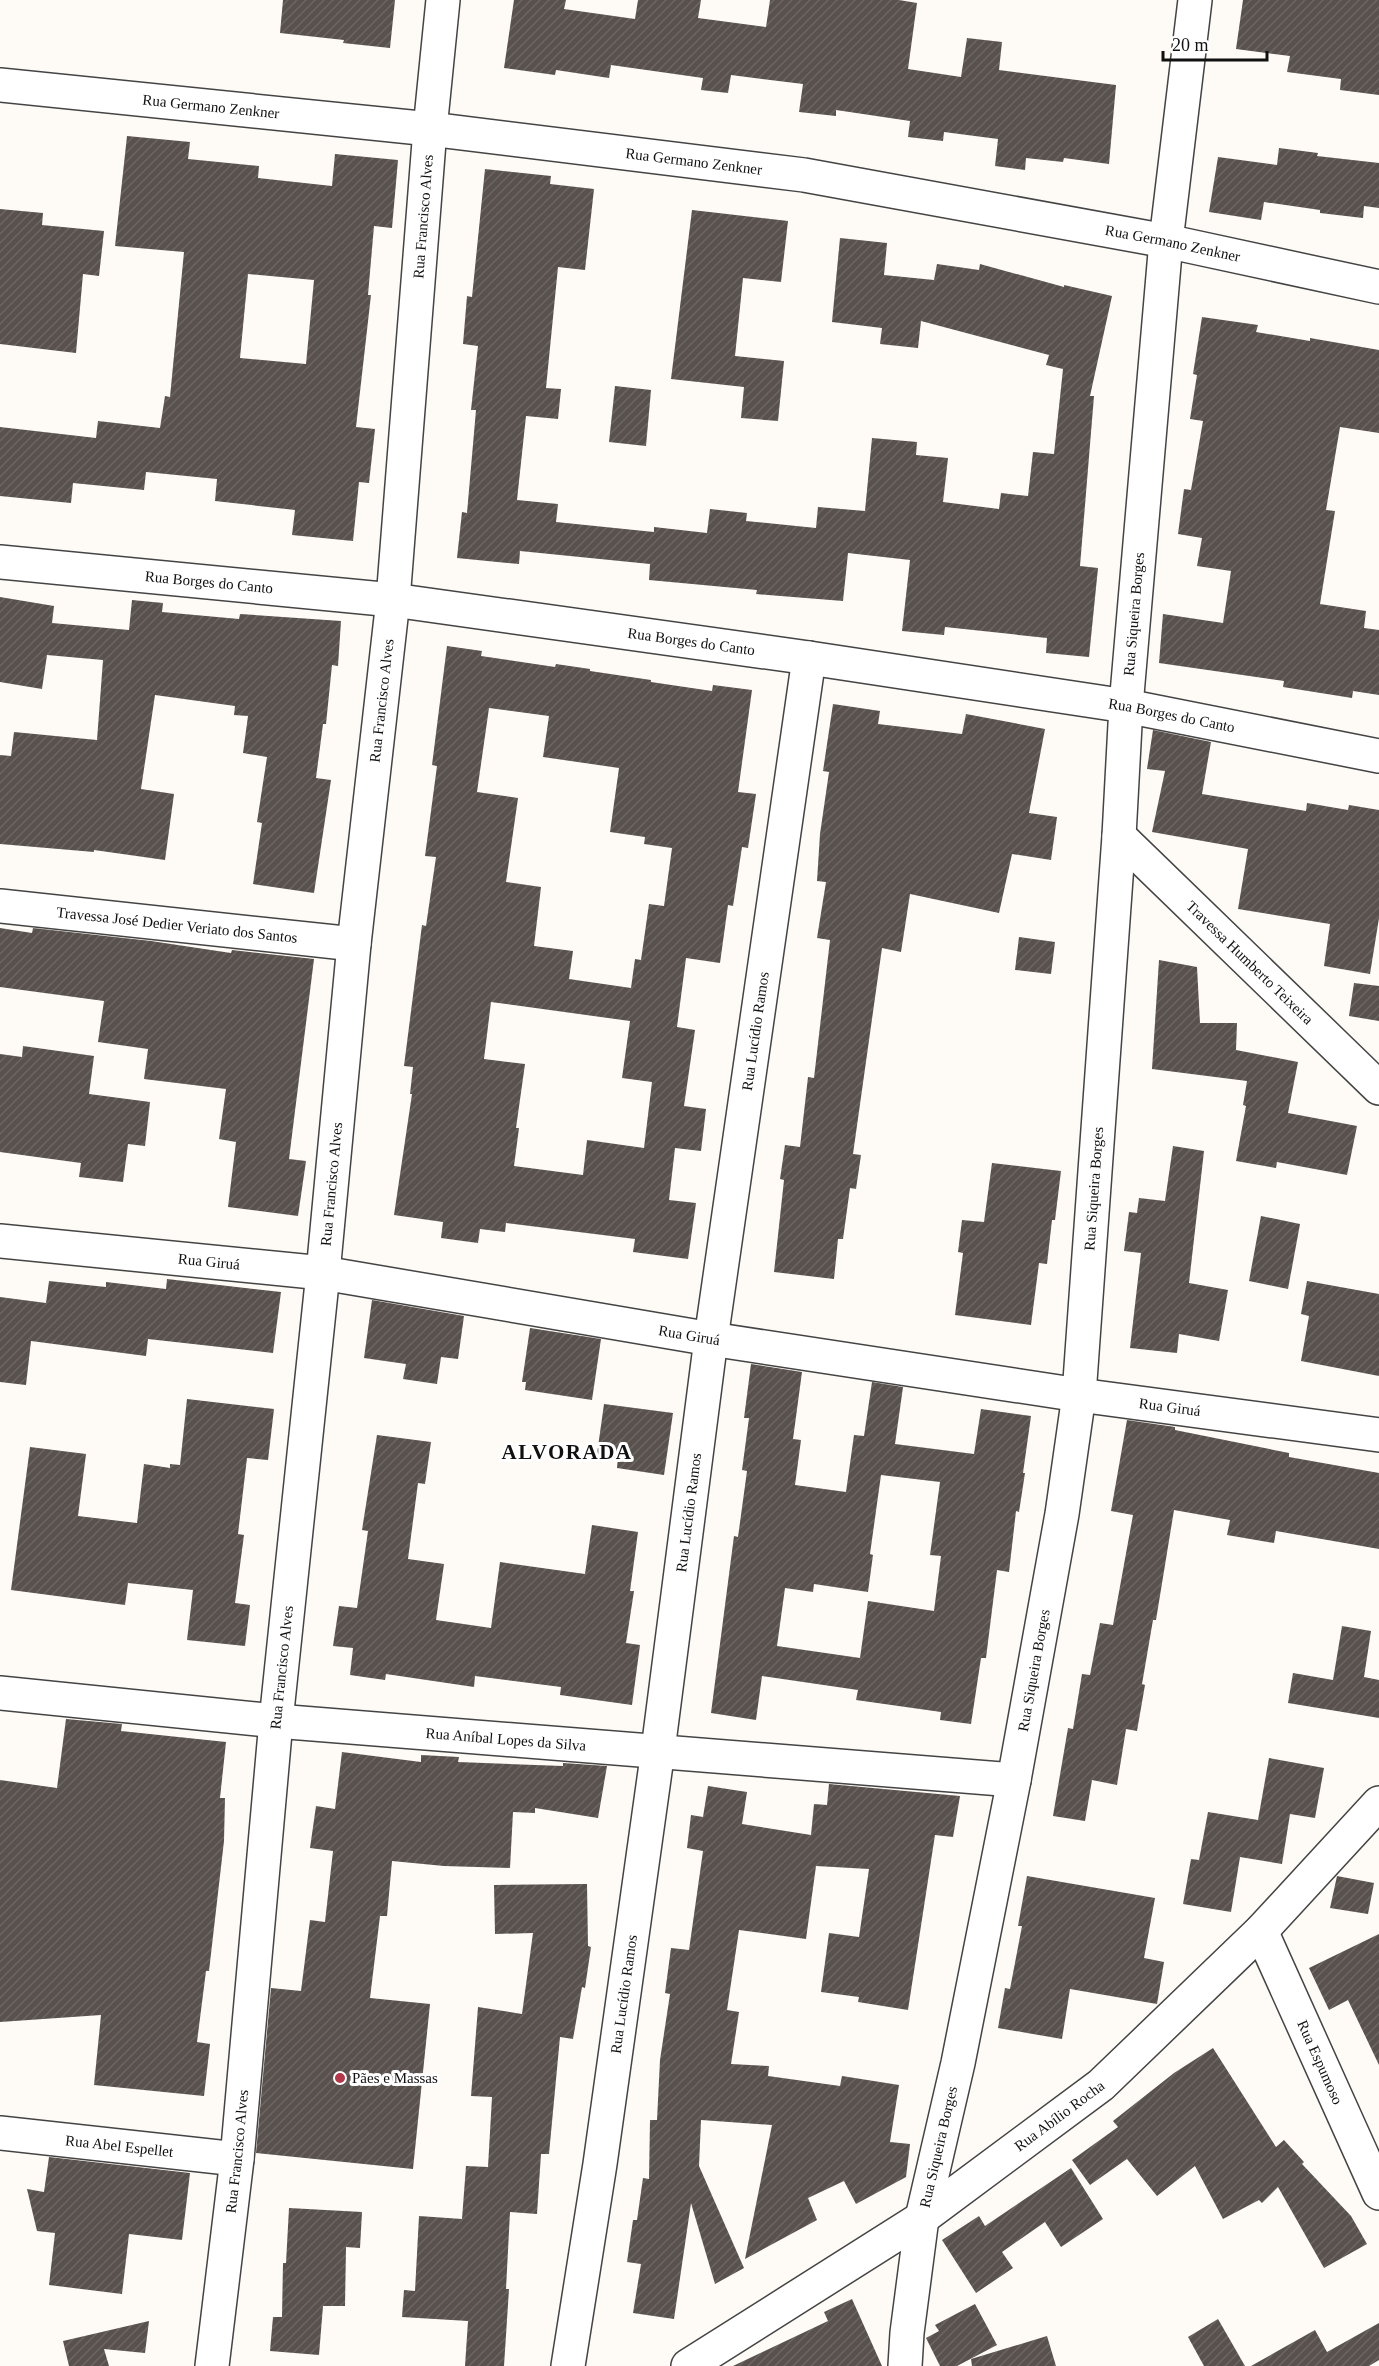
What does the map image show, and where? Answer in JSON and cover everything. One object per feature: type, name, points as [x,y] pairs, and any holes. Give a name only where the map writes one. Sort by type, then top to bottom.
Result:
[{"type":"street","name":"Rua Francisco Alves","points":[[212,2366],[237,2159],[276,1721],[323,1274],[354,944],[393,600],[430,129],[443,0]]},
{"type":"street","name":"Rua Siqueira Borges","points":[[905,2366],[922,2218],[958,2063],[1014,1780],[1062,1514],[1079,1395],[1119,836],[1126,706],[1166,241],[1196,0]]},
{"type":"street","name":"Rua Germano Zenkner","points":[[0,85],[430,129],[804,175],[1166,241],[1379,287]]},
{"type":"street","name":"Rua Borges do Canto","points":[[0,562],[393,600],[809,658],[1126,706],[1379,756]]},
{"type":"street","name":"Rua Lucídio Ramos","points":[[568,2366],[600,2163],[658,1750],[711,1339],[809,658]]},
{"type":"street","name":"Travessa Humberto Teixeira","points":[[1119,836],[1379,1088]]},
{"type":"street","name":"Travessa José Dedier Veriato dos Santos","points":[[0,906],[354,944]]},
{"type":"street","name":"Rua Giruá","points":[[0,1241],[323,1274],[711,1339],[1079,1395],[1379,1435]]},
{"type":"street","name":"Rua Aníbal Lopes da Silva","points":[[0,1693],[276,1721],[1014,1780]]},
{"type":"street","name":"Rua Abílio Rocha","points":[[688,2366],[922,2218],[1101,2085],[1261,1931],[1379,1803]]},
{"type":"street","name":"Rua Espumoso","points":[[1261,1931],[1379,2193]]},
{"type":"street","name":"Rua Abel Espellet","points":[[0,2133],[237,2159]]},
{"type":"building","points":[[283,0],[395,0],[390,48],[280,33]]},
{"type":"building","points":[[514,0],[566,0],[564,9],[635,19],[638,0],[701,0],[698,18],[766,27],[770,0],[899,0],[917,3],[908,69],[961,77],[967,38],[1002,42],[999,70],[1116,85],[1109,164],[1064,158],[1063,162],[1026,158],[1025,170],[995,166],[998,139],[944,132],[943,141],[908,137],[910,121],[836,110],[836,116],[799,112],[803,84],[731,75],[728,93],[701,90],[703,78],[611,65],[609,78],[556,70],[555,75],[504,68]]},
{"type":"building","points":[[1243,0],[1379,0],[1379,95],[1340,90],[1341,79],[1287,72],[1290,56],[1236,49]]},
{"type":"building","points":[[127,136],[190,142],[188,159],[259,166],[258,178],[332,186],[335,154],[398,160],[392,228],[374,226],[368,295],[371,295],[356,427],[375,429],[369,483],[359,482],[353,541],[292,535],[295,510],[215,501],[217,479],[146,472],[144,490],[73,483],[71,503],[0,496],[0,427],[96,438],[98,421],[160,428],[165,396],[170,397],[184,252],[115,246]],"holes":[[[248,274],[314,280],[306,364],[240,358]]]},
{"type":"building","points":[[1279,148],[1318,153],[1317,156],[1379,163],[1379,208],[1364,206],[1363,218],[1320,213],[1320,210],[1264,202],[1261,220],[1209,212],[1218,157],[1277,165]]},
{"type":"building","points":[[485,169],[551,176],[550,184],[594,189],[585,270],[558,267],[546,388],[561,389],[558,419],[526,416],[517,500],[558,504],[556,522],[654,532],[654,527],[707,533],[710,509],[747,513],[746,521],[816,528],[818,507],[865,511],[872,438],[917,442],[916,455],[948,458],[943,502],[999,509],[1001,493],[1028,496],[1033,452],[1054,454],[1063,369],[1046,365],[1049,355],[921,321],[918,348],[880,344],[882,328],[832,322],[840,238],[887,243],[884,275],[934,280],[937,264],[979,270],[980,264],[1064,287],[1064,285],[1112,296],[1090,396],[1094,396],[1080,566],[1098,568],[1089,657],[1046,653],[1047,638],[945,627],[944,635],[902,631],[910,560],[848,553],[843,601],[756,594],[757,590],[649,580],[650,564],[520,551],[519,564],[457,558],[462,512],[467,513],[476,410],[471,410],[478,346],[463,344],[467,296],[472,297]]},
{"type":"building","points":[[0,209],[43,213],[42,225],[104,231],[99,276],[83,274],[76,353],[0,344]]},
{"type":"building","points":[[692,210],[788,221],[781,282],[743,278],[735,356],[784,361],[778,421],[741,418],[744,387],[671,379]]},
{"type":"building","points":[[1202,317],[1258,325],[1256,332],[1310,341],[1310,338],[1379,350],[1379,433],[1340,427],[1326,510],[1335,511],[1320,604],[1366,611],[1364,628],[1379,630],[1379,695],[1353,691],[1352,698],[1283,687],[1284,681],[1159,663],[1163,614],[1223,623],[1231,571],[1197,566],[1202,538],[1178,534],[1184,489],[1191,490],[1203,421],[1190,419],[1197,375],[1193,374]]},
{"type":"building","points":[[615,386],[651,390],[646,446],[609,442]]},
{"type":"building","points":[[0,597],[54,606],[52,623],[129,630],[132,600],[163,603],[162,612],[239,619],[240,614],[341,621],[338,666],[332,665],[326,724],[323,724],[316,778],[331,780],[314,893],[253,884],[262,823],[257,822],[267,757],[243,753],[248,716],[234,715],[235,706],[155,695],[141,789],[174,794],[165,860],[94,850],[94,852],[0,844],[0,755],[11,756],[14,732],[97,740],[103,660],[47,655],[42,689],[0,682]]},
{"type":"building","points":[[447,646],[482,651],[481,656],[555,667],[556,664],[590,669],[590,671],[651,680],[651,682],[712,691],[713,685],[752,690],[738,792],[756,794],[748,848],[742,847],[733,906],[728,905],[720,963],[686,958],[677,1027],[695,1030],[684,1106],[706,1109],[701,1151],[675,1148],[669,1200],[696,1203],[688,1259],[633,1252],[635,1239],[506,1223],[505,1232],[480,1229],[478,1243],[441,1238],[443,1222],[394,1215],[412,1094],[410,1094],[413,1067],[404,1066],[422,925],[426,926],[436,857],[425,856],[437,766],[432,765]],"holes":[[[489,708],[549,716],[543,757],[619,768],[610,832],[645,837],[644,844],[672,848],[664,906],[649,904],[641,960],[635,959],[631,988],[569,979],[573,951],[534,946],[541,887],[506,882],[518,798],[477,792]],[[491,1002],[630,1021],[622,1078],[652,1082],[644,1148],[587,1140],[583,1175],[514,1166],[519,1128],[516,1128],[525,1064],[484,1059]]]},
{"type":"building","points":[[833,704],[880,711],[878,724],[962,734],[966,714],[1045,729],[1029,813],[1057,817],[1051,860],[1012,854],[999,913],[910,894],[901,952],[882,948],[853,1154],[861,1155],[856,1189],[850,1188],[843,1239],[838,1239],[834,1279],[774,1272],[784,1180],[780,1179],[785,1145],[800,1147],[808,1077],[814,1078],[830,940],[817,938],[826,882],[817,881],[820,834],[829,772],[823,771]]},
{"type":"building","points":[[1153,730],[1211,742],[1202,794],[1306,811],[1307,803],[1348,810],[1349,805],[1379,810],[1379,918],[1370,974],[1324,966],[1330,924],[1238,909],[1248,849],[1152,832],[1165,771],[1147,769]]},
{"type":"building","points":[[0,928],[32,933],[33,928],[151,941],[231,953],[232,950],[314,959],[289,1159],[306,1161],[298,1216],[228,1207],[236,1142],[219,1139],[226,1089],[144,1079],[148,1049],[98,1042],[104,1001],[0,987]]},
{"type":"building","points":[[1019,937],[1055,942],[1051,974],[1015,970]]},
{"type":"building","points":[[1159,960],[1197,967],[1200,1023],[1237,1023],[1236,1050],[1298,1062],[1288,1113],[1357,1126],[1347,1175],[1277,1162],[1276,1168],[1236,1161],[1246,1106],[1243,1105],[1247,1081],[1152,1069]]},
{"type":"building","points":[[1354,983],[1379,986],[1379,1021],[1349,1016]]},
{"type":"building","points":[[23,1046],[94,1056],[89,1094],[150,1102],[145,1146],[128,1144],[123,1182],[79,1177],[81,1163],[0,1152],[0,1054],[22,1057]]},
{"type":"building","points":[[1173,1146],[1204,1151],[1189,1283],[1228,1290],[1219,1341],[1179,1334],[1177,1353],[1130,1348],[1141,1253],[1124,1251],[1129,1212],[1137,1213],[1139,1198],[1165,1201]]},
{"type":"building","points":[[992,1163],[1061,1171],[1047,1264],[1039,1263],[1031,1325],[955,1315],[963,1253],[958,1252],[962,1220],[984,1222]]},
{"type":"building","points":[[1261,1216],[1300,1224],[1288,1289],[1249,1281]]},
{"type":"building","points":[[167,1279],[281,1292],[273,1353],[148,1339],[146,1356],[31,1341],[26,1385],[0,1382],[0,1297],[46,1303],[49,1281],[106,1287],[106,1282],[166,1289]]},
{"type":"building","points":[[1307,1281],[1379,1294],[1379,1376],[1301,1361],[1309,1316],[1301,1314]]},
{"type":"building","points":[[372,1300],[464,1316],[458,1359],[441,1357],[437,1384],[403,1379],[406,1364],[364,1358]]},
{"type":"building","points":[[530,1328],[601,1339],[592,1400],[525,1390],[526,1382],[522,1382]]},
{"type":"building","points":[[751,1364],[802,1372],[793,1439],[801,1440],[795,1485],[846,1492],[854,1435],[864,1436],[872,1382],[903,1387],[895,1444],[974,1454],[981,1409],[1031,1416],[1023,1473],[1025,1473],[1019,1512],[1016,1511],[1009,1572],[997,1570],[986,1658],[981,1658],[971,1724],[940,1720],[941,1712],[856,1700],[858,1690],[762,1676],[756,1720],[711,1713],[734,1536],[738,1537],[747,1471],[742,1470],[749,1418],[744,1418]],"holes":[[[881,1475],[940,1482],[930,1555],[941,1556],[934,1611],[868,1601],[860,1658],[777,1646],[785,1588],[813,1592],[814,1584],[868,1592],[873,1555],[870,1554]]]},
{"type":"building","points":[[187,1399],[274,1409],[268,1460],[247,1458],[238,1534],[244,1535],[235,1603],[250,1605],[245,1646],[187,1640],[193,1590],[128,1583],[125,1605],[11,1590],[30,1447],[86,1454],[78,1516],[137,1523],[144,1464],[170,1468],[170,1464],[180,1465]]},
{"type":"building","points":[[604,1404],[673,1413],[664,1475],[617,1468],[618,1457],[597,1454]]},
{"type":"building","points":[[1127,1420],[1175,1427],[1175,1430],[1289,1453],[1289,1457],[1379,1473],[1379,1549],[1276,1531],[1274,1543],[1227,1535],[1230,1520],[1174,1510],[1156,1620],[1153,1620],[1142,1684],[1145,1685],[1137,1731],[1126,1729],[1117,1785],[1092,1780],[1085,1821],[1053,1816],[1068,1728],[1073,1729],[1082,1674],[1090,1675],[1100,1623],[1113,1625],[1133,1515],[1111,1511]]},
{"type":"building","points":[[377,1435],[431,1442],[425,1484],[418,1483],[408,1559],[444,1564],[436,1620],[491,1628],[500,1562],[585,1574],[592,1525],[638,1532],[630,1591],[634,1591],[626,1643],[640,1645],[632,1705],[560,1695],[561,1687],[475,1676],[474,1687],[386,1674],[385,1680],[350,1675],[353,1648],[333,1646],[339,1606],[357,1608],[368,1531],[362,1530]]},
{"type":"building","points":[[1342,1626],[1371,1631],[1364,1677],[1379,1680],[1379,1718],[1288,1703],[1293,1673],[1333,1680]]},
{"type":"building","points":[[66,1719],[122,1724],[121,1731],[226,1742],[220,1798],[225,1798],[224,1841],[209,1971],[206,1971],[197,2042],[210,2044],[204,2096],[94,2085],[101,2015],[0,2022],[0,1780],[57,1788]]},
{"type":"building","points":[[342,1752],[421,1762],[421,1755],[459,1757],[458,1762],[563,1766],[563,1763],[607,1766],[598,1818],[535,1808],[535,1813],[513,1812],[510,1868],[444,1866],[392,1861],[387,1916],[380,1916],[370,1998],[430,2004],[413,2169],[256,2153],[271,1988],[301,1991],[310,1920],[325,1922],[333,1851],[310,1848],[316,1806],[335,1809]]},
{"type":"building","points":[[1269,1758],[1324,1768],[1315,1818],[1290,1814],[1282,1864],[1240,1857],[1231,1912],[1183,1904],[1191,1859],[1199,1860],[1208,1812],[1258,1820]]},
{"type":"building","points":[[829,1784],[960,1796],[953,1837],[935,1835],[908,2010],[858,2002],[859,1997],[821,1992],[829,1933],[859,1937],[869,1869],[816,1866],[806,1939],[739,1930],[727,2010],[739,2012],[731,2064],[769,2066],[768,2076],[840,2086],[842,2076],[899,2085],[890,2142],[910,2144],[906,2177],[856,2204],[844,2181],[808,2198],[817,2220],[745,2259],[772,2125],[701,2120],[699,2166],[744,2268],[715,2284],[691,2203],[674,2319],[633,2313],[641,2264],[627,2262],[633,2220],[637,2220],[643,2178],[649,2179],[650,2120],[657,2120],[660,2060],[670,1994],[665,1993],[671,1948],[689,1950],[703,1851],[687,1848],[691,1815],[703,1817],[708,1786],[747,1792],[742,1824],[811,1835],[814,1804],[827,1805]]},
{"type":"building","points":[[1027,1876],[1155,1898],[1144,1958],[1164,1962],[1157,2004],[1070,1989],[1062,2039],[998,2028],[1005,1988],[1010,1989],[1022,1926],[1018,1926]]},
{"type":"building","points":[[1337,1876],[1374,1883],[1368,1914],[1330,1908]]},
{"type":"building","points":[[587,1884],[588,1946],[591,1947],[585,1988],[582,1987],[573,2039],[560,2037],[549,2154],[541,2154],[537,2214],[510,2212],[506,2289],[509,2289],[504,2366],[465,2366],[468,2321],[402,2317],[404,2290],[415,2291],[419,2216],[462,2219],[466,2166],[488,2167],[492,2097],[471,2096],[478,2007],[522,2014],[533,1933],[495,1934],[494,1885]]},
{"type":"building","points":[[1379,1934],[1379,2065],[1348,2000],[1329,2010],[1309,1968]]},
{"type":"building","points":[[1213,2048],[1276,2147],[1284,2140],[1304,2162],[1302,2164],[1351,2216],[1367,2244],[1324,2268],[1278,2187],[1262,2203],[1259,2200],[1223,2219],[1195,2166],[1157,2196],[1127,2159],[1090,2185],[1072,2160],[1118,2127],[1113,2121],[1174,2073]]},
{"type":"building","points":[[49,2157],[190,2173],[182,2240],[129,2234],[122,2294],[49,2285],[55,2233],[37,2231],[27,2189],[44,2192]]},
{"type":"building","points":[[1071,2168],[1103,2219],[1061,2247],[1045,2222],[1002,2252],[1013,2268],[976,2293],[942,2240],[979,2216],[985,2226]]},
{"type":"building","points":[[289,2208],[362,2212],[360,2248],[346,2247],[345,2306],[323,2306],[319,2355],[270,2351],[273,2317],[282,2317],[283,2263],[286,2263]]},
{"type":"building","points":[[852,2299],[882,2366],[733,2366],[828,2321],[824,2312]]},
{"type":"building","points":[[975,2304],[997,2345],[957,2366],[940,2366],[926,2338],[939,2331],[935,2325]]},
{"type":"building","points":[[1218,2319],[1245,2366],[1204,2366],[1188,2337]]},
{"type":"building","points":[[149,2321],[145,2353],[104,2349],[109,2366],[69,2366],[63,2341]]},
{"type":"building","points":[[1379,2323],[1379,2360],[1369,2366],[1251,2366],[1315,2330],[1327,2352]]},
{"type":"building","points":[[1047,2336],[1056,2366],[972,2366],[971,2359]]},
{"type":"place","name":"Pães e Massas","points":[[340,2078]]},
{"type":"district","name":"ALVORADA","points":[[567,1452]]}]
